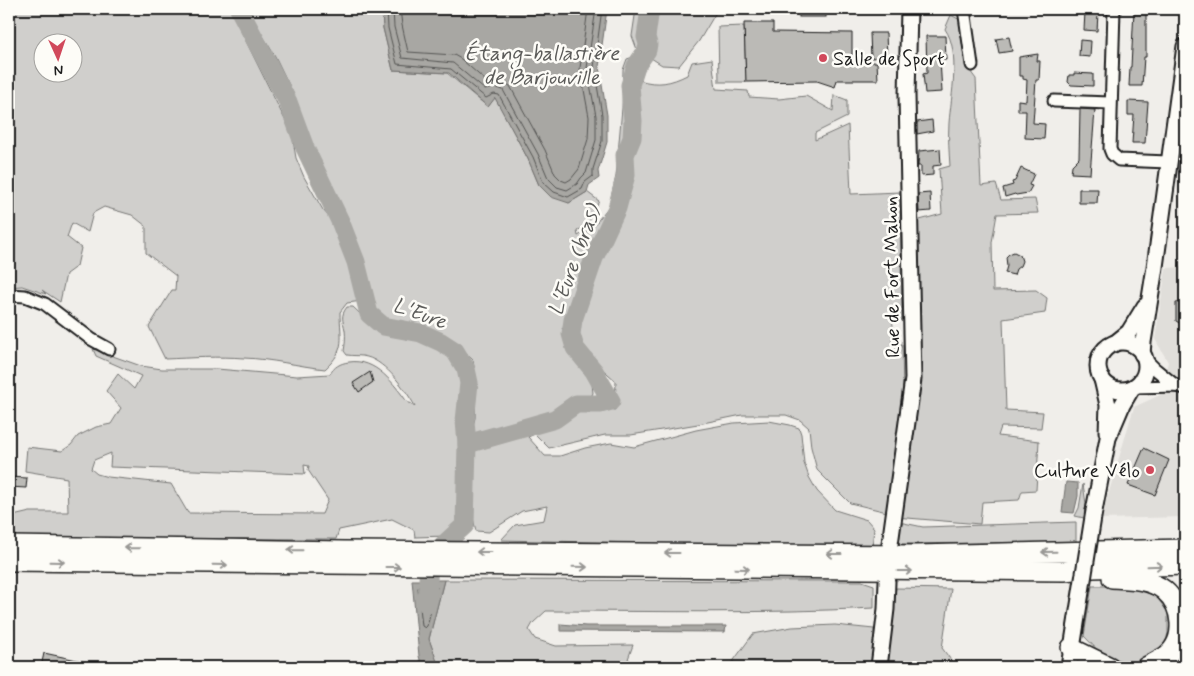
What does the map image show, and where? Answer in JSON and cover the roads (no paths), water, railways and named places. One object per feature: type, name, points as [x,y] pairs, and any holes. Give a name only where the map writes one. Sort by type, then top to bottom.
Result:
[{"type":"main road","points":[[9,546],[344,559]]},
{"type":"main road","points":[[9,561],[916,555],[1185,548]]},
{"type":"main road","points":[[532,559],[1064,571],[1093,568],[1185,565]]},
{"type":"main road","points":[[1064,571],[1090,578],[1107,577],[1135,580],[1149,583],[1164,590],[1178,610],[1180,634],[1175,645],[1167,655],[1146,667]]},
{"type":"main road","points":[[1166,667],[1185,645]]},
{"type":"main road","points":[[1072,648],[1110,667]]},
{"type":"street","name":"Rue de Fort Mahon","points":[[890,544],[913,379],[907,86],[909,9]]},
{"type":"street","points":[[964,9],[972,65]]},
{"type":"street","points":[[1114,9],[1110,149],[1112,154],[1119,160],[1168,162]]},
{"type":"street","points":[[1108,438],[1122,405],[1133,387],[1144,376],[1146,369],[1143,356],[1149,298],[1158,252],[1168,162],[1185,46]]},
{"type":"street","points":[[1054,101],[1110,103]]},
{"type":"street","points":[[9,294],[25,296],[45,304],[91,339],[110,349]]},
{"type":"street","points":[[1069,667],[1094,511],[1108,438],[1108,405],[1098,368],[1099,360],[1102,353],[1129,332],[1149,298]]},
{"type":"street","points":[[1114,344],[1123,342],[1131,344],[1137,348],[1157,371],[1181,387]]},
{"type":"street","points":[[1102,380],[1111,388],[1118,390],[1133,387],[1181,387]]},
{"type":"street","points":[[879,667],[888,581]]},
{"type":"water","name":"Étang-ballastière de Barjouville","points":[[382,9],[607,9],[599,67],[607,115],[607,142],[598,171],[599,178],[589,185],[587,192],[569,203],[551,197],[539,185],[528,159],[495,98],[488,107],[449,73],[393,70],[383,28]]},
{"type":"water","points":[[1066,482],[1078,483],[1078,496],[1074,513],[1062,512]]},
{"type":"water","points":[[412,580],[444,580],[429,639],[439,667],[422,667],[419,656]]},
{"type":"water","points":[[560,624],[586,626],[726,626],[725,632],[560,631]]},
{"type":"waterway","name":"L'Eure","points":[[239,9],[288,102],[305,148],[340,221],[356,262],[369,314],[383,326],[421,333],[441,342],[455,351],[466,369],[469,383],[465,421],[467,444],[465,525],[429,558],[427,604]]},
{"type":"waterway","name":"L'Eure (bras)","points":[[467,444],[555,419],[576,404],[600,404],[611,401],[594,371],[575,348],[571,334],[573,320],[594,258],[617,208],[626,175],[625,155],[632,138],[633,121],[630,85],[636,66],[647,50],[646,37],[650,9]]},
{"type":"place","name":"Salle de Sport","points":[[823,58]]},
{"type":"place","name":"Culture Vélo","points":[[1150,470]]}]
